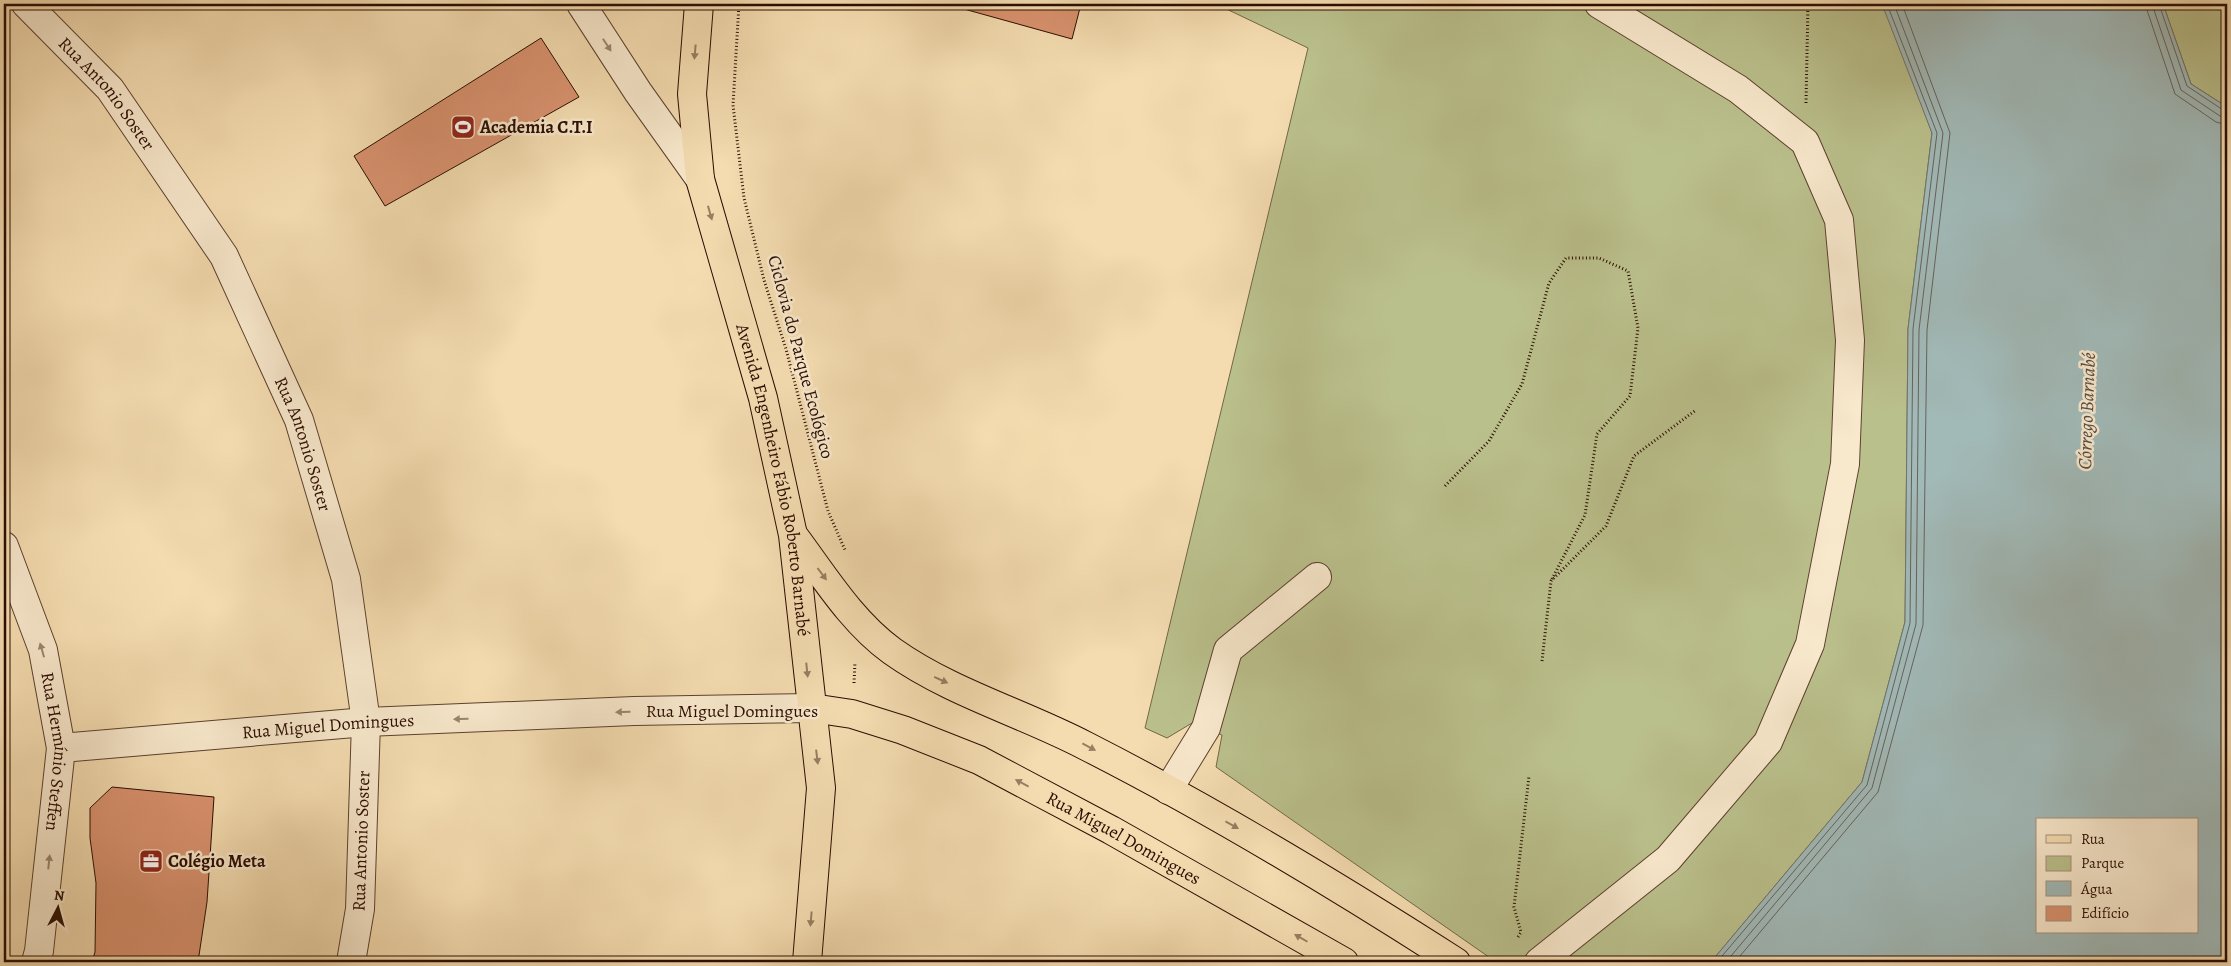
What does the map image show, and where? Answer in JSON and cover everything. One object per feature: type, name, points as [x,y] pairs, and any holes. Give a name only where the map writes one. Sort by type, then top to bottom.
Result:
[{"type":"main road","name":"Avenida Engenheiro Fábio Roberto Barnabé","points":[[699,4],[692,94],[700,179],[763,398],[793,535],[821,788],[807,962]]},
{"type":"main road","points":[[793,535],[857,621],[891,650],[925,673],[1085,745],[1168,790],[1278,850],[1354,896],[1456,962]]},
{"type":"main road","name":"Rua Miguel Domingues","points":[[812,708],[852,714],[903,730],[979,760],[1111,830],[1344,962]]},
{"type":"street","name":"Rua Antonio Soster","points":[[26,4],[110,89],[224,256],[302,430],[346,579],[366,722],[360,908],[351,962]]},
{"type":"street","points":[[581,4],[638,92],[700,179]]},
{"type":"street","points":[[1539,962],[1668,859],[1768,742],[1810,644],[1845,464],[1850,340],[1839,220],[1804,142],[1738,89],[1599,4]]},
{"type":"street","name":"Rua Hermínio Steffen","points":[[4,546],[43,650],[61,748],[39,951],[36,962]]},
{"type":"street","points":[[1168,790],[1206,728],[1228,650],[1317,577]]},
{"type":"street","name":"Rua Miguel Domingues","points":[[61,748],[366,722],[634,711],[812,708]]},
{"type":"path","name":"Ciclovia do Parque Ecológico","points":[[739,4],[733,105],[744,198],[764,280],[786,349],[828,511],[846,554]]},
{"type":"path","points":[[1804,142],[1808,4]]},
{"type":"path","points":[[1445,486],[1489,441],[1522,384],[1550,283],[1566,258],[1599,258],[1628,270],[1638,328],[1630,396],[1597,434],[1585,515],[1551,581],[1542,661]]},
{"type":"path","points":[[1551,581],[1606,526],[1634,456],[1696,410]]},
{"type":"path","points":[[852,714],[857,621]]},
{"type":"path","points":[[1516,939],[1521,932],[1514,906],[1529,776]]},
{"type":"path","points":[[1504,962],[1508,955]]},
{"type":"green space","points":[[1216,4],[1885,4],[1932,133],[1908,329],[1905,622],[1862,782],[1711,962],[1496,962],[1216,767],[1222,735],[1192,723],[1167,738],[1145,728],[1308,48]]},
{"type":"green space","points":[[2163,4],[2227,4],[2227,107],[2191,84]]},
{"type":"water","name":"Córrego Barnabé","points":[[1882,4],[2163,4],[2191,84],[2227,107],[2227,962],[1711,962],[1862,782],[1905,622],[1908,329],[1932,133]]},
{"type":"building","points":[[946,4],[1081,4],[1072,39]]},
{"type":"building","name":"Academia C.T.I","points":[[541,38],[579,97],[385,206],[354,156]]},
{"type":"building","name":"Colégio Meta","points":[[112,787],[214,797],[207,902],[198,962],[92,962],[95,952],[96,883],[90,838],[90,808]]},
{"type":"place","name":"Academia C.T.I","points":[[463,127]]},
{"type":"place","name":"Colégio Meta","points":[[151,861]]}]
